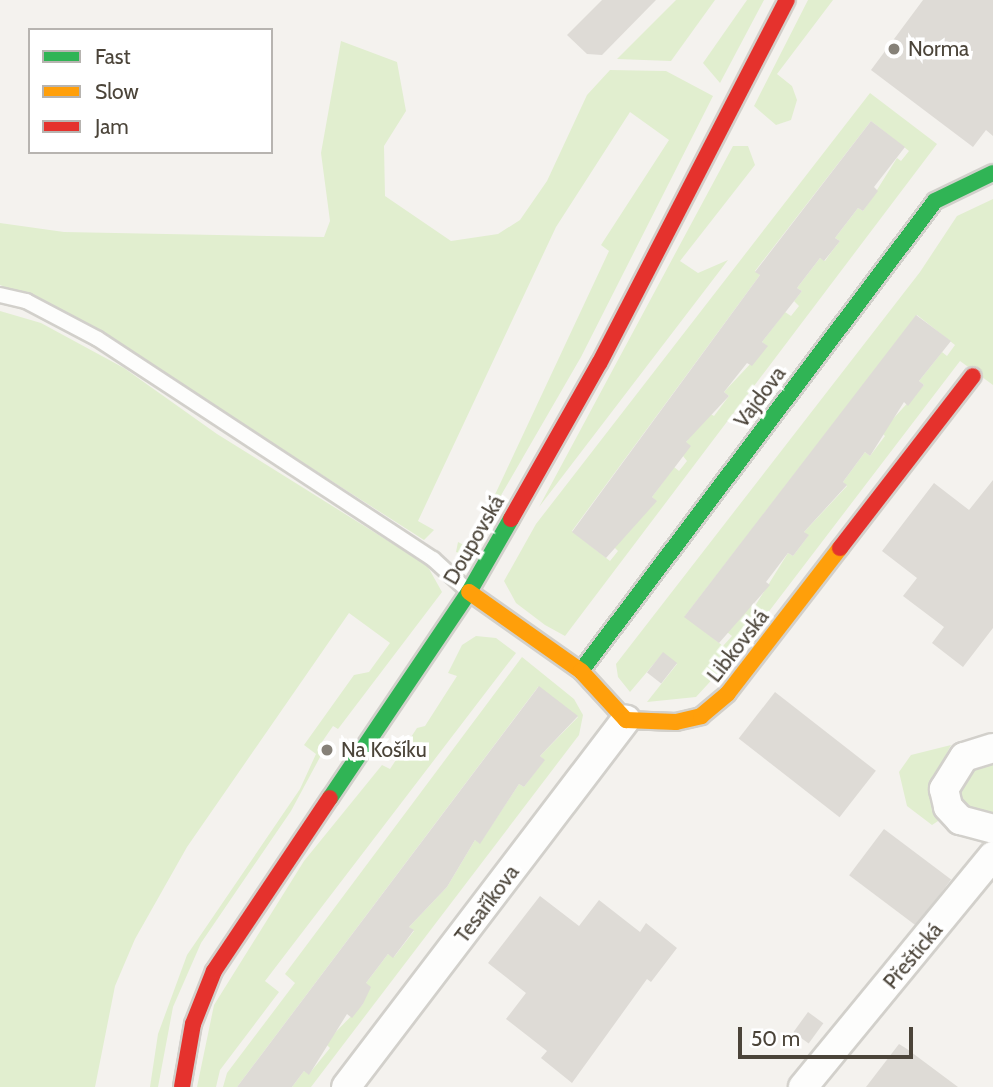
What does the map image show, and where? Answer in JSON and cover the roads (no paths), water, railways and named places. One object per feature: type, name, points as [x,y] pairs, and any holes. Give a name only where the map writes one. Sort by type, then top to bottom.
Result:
[{"type":"street","name":"Doupovská","points":[[182,1087],[193,1024],[235,934],[381,727],[469,592],[600,362],[787,0]]},
{"type":"street","name":"Vajdova","points":[[580,671],[934,201],[993,173]]},
{"type":"street","name":"Libkovská","points":[[626,720],[676,722],[718,705],[973,376]]},
{"type":"street","points":[[469,592],[580,671],[626,720]]},
{"type":"street","name":"Tesaříkova","points":[[346,1087],[626,720]]},
{"type":"street","points":[[993,748],[958,762],[944,789],[948,807],[960,820],[993,828]]},
{"type":"street","name":"Přeštická","points":[[803,1087],[993,856]]},
{"type":"lane","points":[[0,295],[26,301],[98,338],[433,559],[469,592]]},
{"type":"place","name":"Norma","points":[[894,49]]},
{"type":"place","name":"Na Košíku","points":[[327,750]]}]
